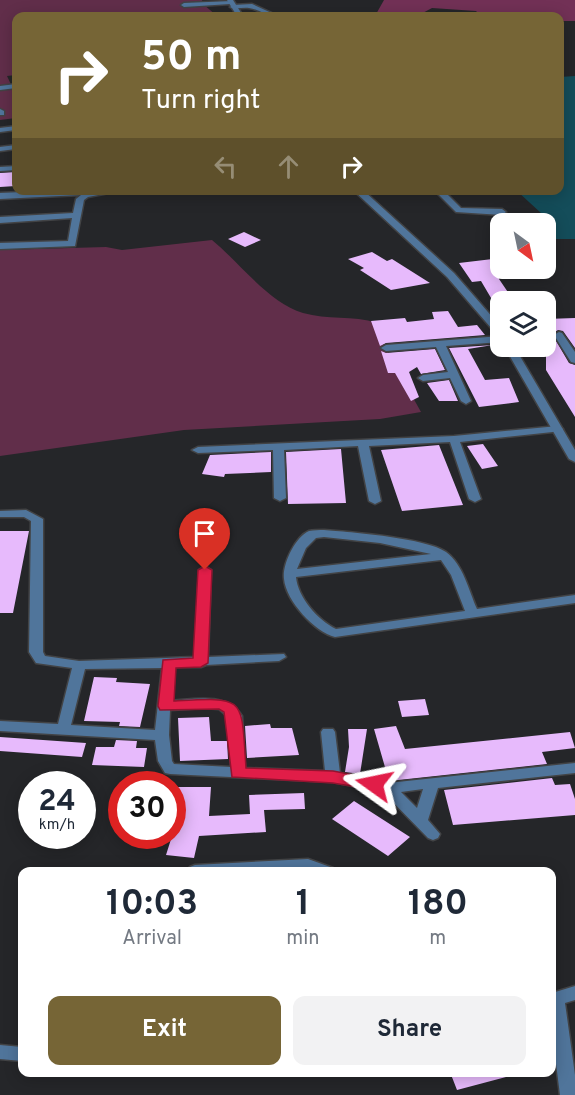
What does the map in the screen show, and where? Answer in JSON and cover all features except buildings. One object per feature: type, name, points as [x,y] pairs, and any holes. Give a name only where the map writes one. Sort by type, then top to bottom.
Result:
[{"type":"street","points":[[184,5],[231,3],[252,6],[265,12]]},
{"type":"street","points":[[0,196],[22,195]]},
{"type":"street","points":[[0,246],[72,244],[78,202],[84,195]]},
{"type":"street","points":[[363,195],[417,241],[476,300],[490,319]]},
{"type":"street","points":[[443,195],[459,210],[502,212]]},
{"type":"street","points":[[0,220],[76,215]]},
{"type":"street","points":[[559,335],[575,360]]},
{"type":"street","points":[[386,348],[490,340]]},
{"type":"street","points":[[440,345],[466,401]]},
{"type":"street","points":[[516,357],[575,459]]},
{"type":"street","points":[[423,378],[452,375]]},
{"type":"street","points":[[198,450],[454,439],[558,429]]},
{"type":"street","points":[[454,439],[475,499]]},
{"type":"street","points":[[363,443],[375,501]]},
{"type":"street","points":[[278,447],[280,498]]},
{"type":"street","points":[[0,514],[26,513],[37,519],[38,657],[46,662],[201,663],[279,657]]},
{"type":"street","points":[[472,613],[454,571],[444,556],[411,545],[316,534],[304,541],[290,574],[294,592],[322,628],[328,632],[341,633],[575,599]]},
{"type":"street","points":[[290,574],[444,556]]},
{"type":"street","points":[[201,663],[205,570]]},
{"type":"street","points":[[169,663],[161,735],[163,760],[170,769],[333,777],[388,788],[575,768]]},
{"type":"street","points":[[63,731],[79,664]]},
{"type":"street","points":[[166,706],[220,704],[230,708],[235,716],[238,773]]},
{"type":"street","points":[[0,726],[161,735]]},
{"type":"street","points":[[328,732],[333,777]]},
{"type":"street","points":[[420,821],[432,784]]},
{"type":"street","points":[[388,788],[433,834]]},
{"type":"street","points":[[270,867],[308,865],[314,867]]},
{"type":"street","points":[[556,998],[575,993]]},
{"type":"street","points":[[556,1012],[569,1095]]},
{"type":"street","points":[[0,1052],[18,1054]]},
{"type":"shaded area","points":[[0,0],[202,0],[203,4],[212,12],[12,12],[12,75],[7,76],[12,87],[12,118],[0,120]]},
{"type":"shaded area","points":[[384,0],[575,0],[575,21],[564,21],[564,12],[477,12],[432,8],[424,12],[377,12]]},
{"type":"shaded area","points":[[212,240],[266,291],[290,308],[312,315],[377,323],[378,335],[421,412],[380,419],[184,430],[0,456],[0,250],[106,247],[122,250]]},
{"type":"water","points":[[575,76],[575,239],[556,239],[556,213],[541,213],[521,195],[564,195],[564,77]]},
{"type":"route","points":[[205,570],[201,663],[169,663],[166,706],[220,704],[230,708],[235,716],[238,773],[333,777],[374,784]]}]
